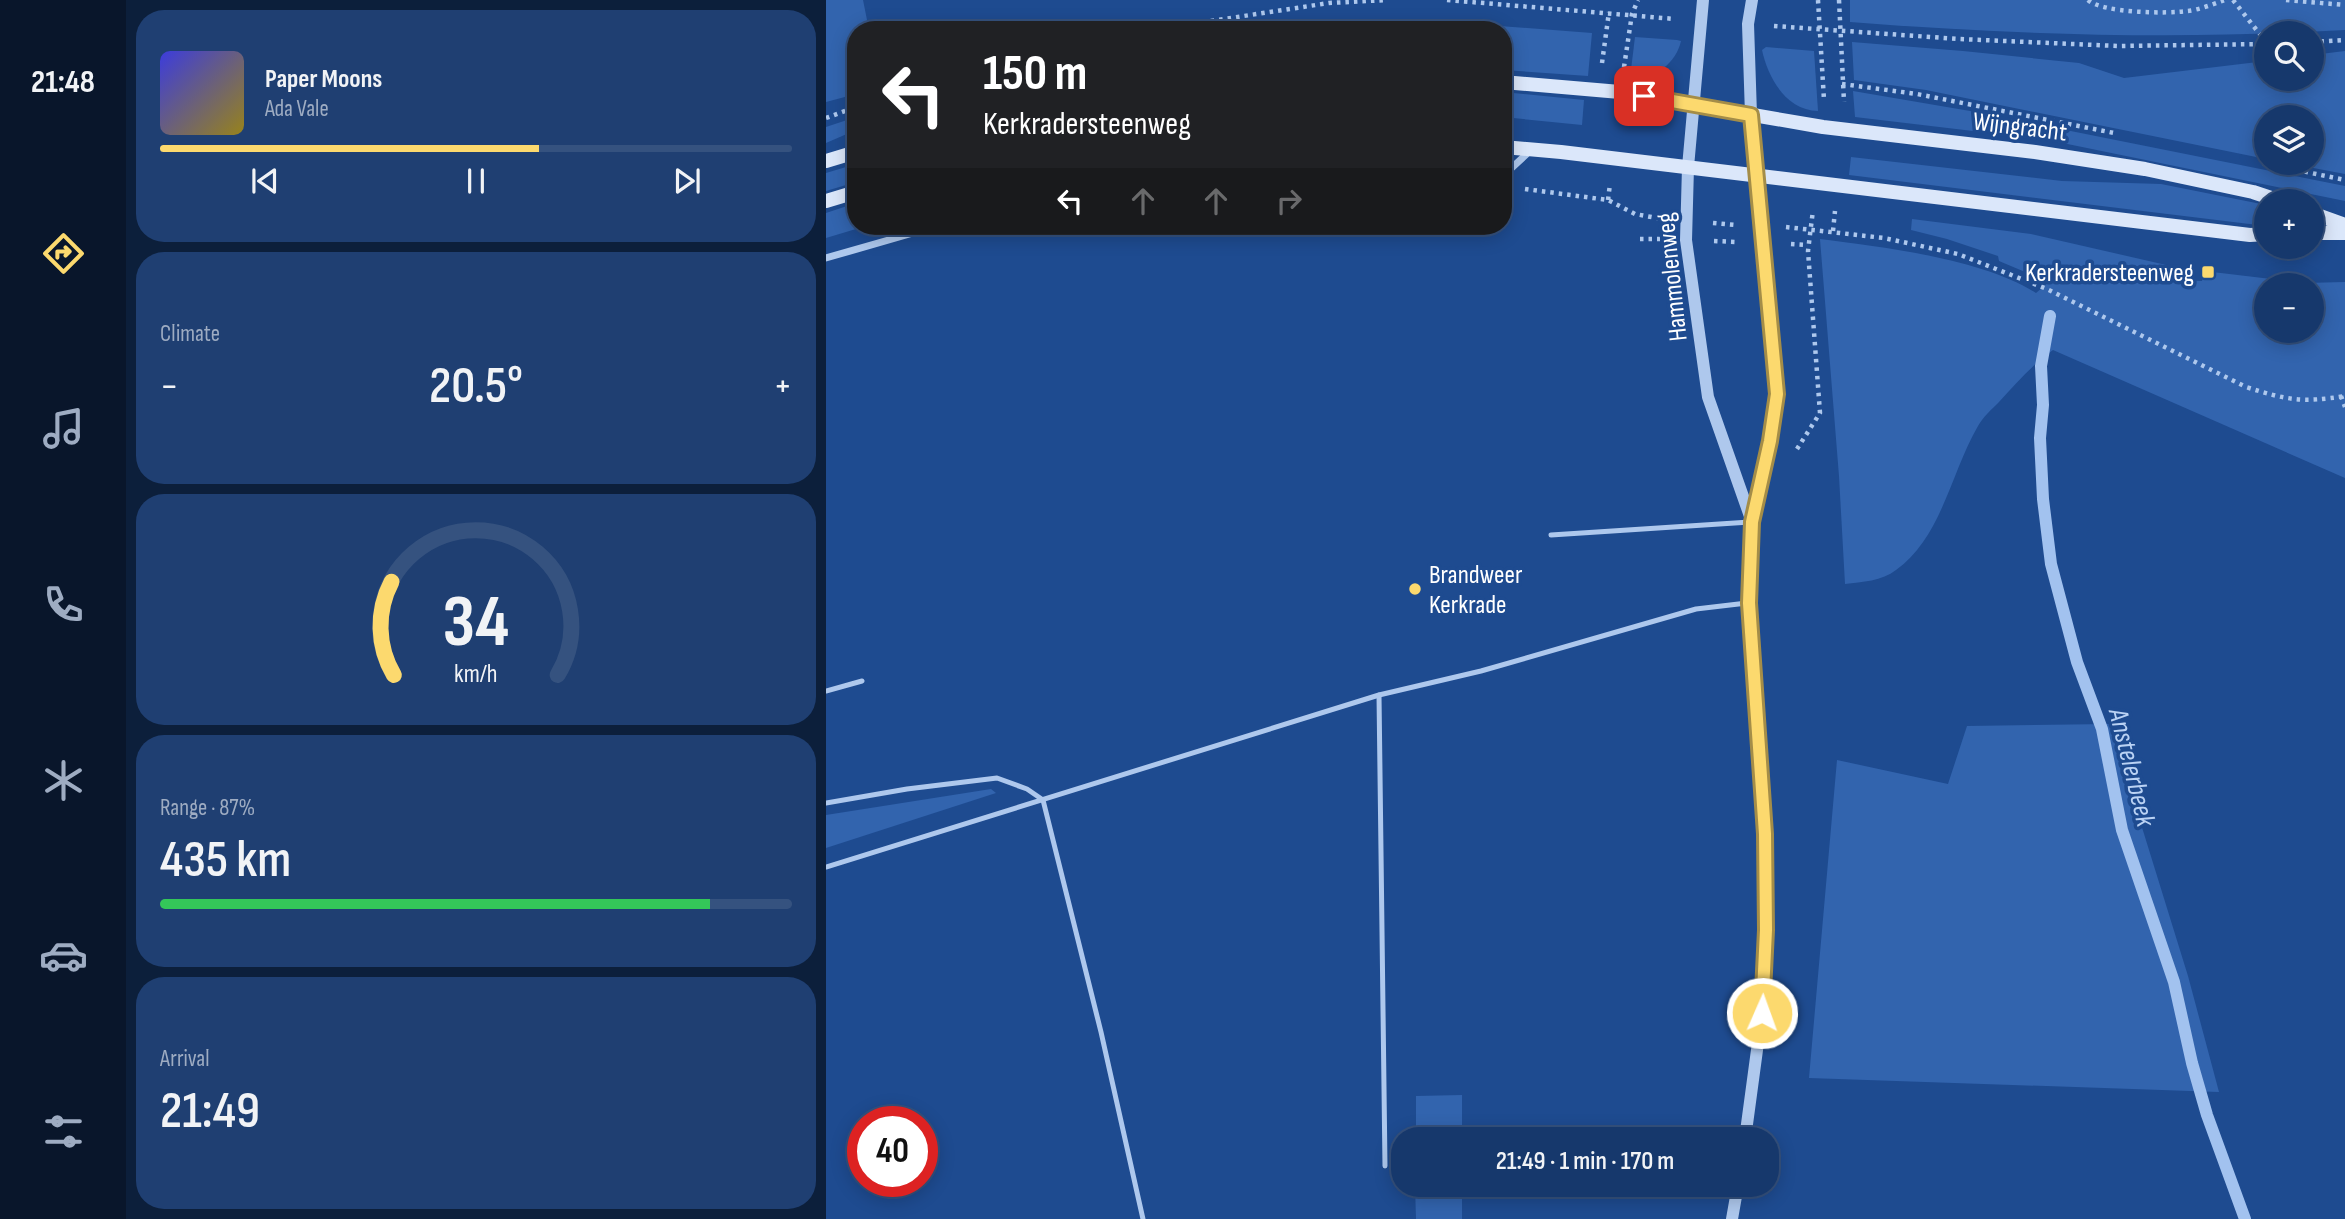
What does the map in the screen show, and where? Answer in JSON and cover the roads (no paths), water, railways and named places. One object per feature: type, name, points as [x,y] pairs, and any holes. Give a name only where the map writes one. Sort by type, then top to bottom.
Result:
[{"type":"main road","points":[[1512,83],[1620,92],[1751,115]]},
{"type":"main road","name":"Wijngracht","points":[[1751,115],[1823,127],[2035,152],[2145,169],[2254,192]]},
{"type":"main road","points":[[1512,148],[2254,234]]},
{"type":"main road","points":[[826,162],[847,155]]},
{"type":"main road","points":[[826,201],[847,195]]},
{"type":"main road","points":[[2324,217],[2345,225]]},
{"type":"main road","points":[[2324,233],[2345,233]]},
{"type":"street","name":"Hammolenweg","points":[[1703,0],[1688,167],[1686,240],[1708,397],[1752,522]]},
{"type":"street","name":"Hammolenweg","points":[[1747,1127],[1762,1013],[1766,930],[1765,834],[1749,603],[1752,522],[1770,441],[1777,394],[1751,115],[1748,24],[1752,0]]},
{"type":"street","points":[[1512,168],[1533,149]]},
{"type":"street","points":[[826,258],[914,235]]},
{"type":"street","points":[[1732,1219],[1736,1197]]},
{"type":"lane","points":[[1551,535],[1752,522]]},
{"type":"lane","points":[[826,867],[1379,695],[1481,671],[1696,609],[1749,603]]},
{"type":"lane","points":[[826,691],[862,681]]},
{"type":"lane","points":[[1379,695],[1385,1166]]},
{"type":"lane","points":[[826,803],[997,778],[1027,789],[1043,800],[1101,1032],[1143,1219]]},
{"type":"waterway","name":"Anstelerbeek","points":[[2050,316],[2041,366],[2043,405],[2040,438],[2043,499],[2051,564],[2077,662],[2102,729],[2122,830],[2174,982],[2207,1115],[2245,1219]]},
{"type":"place","name":"Kerkradersteenweg","points":[[2208,272]]},
{"type":"place","name":"Brandweer Kerkrade","points":[[1415,589]]}]
